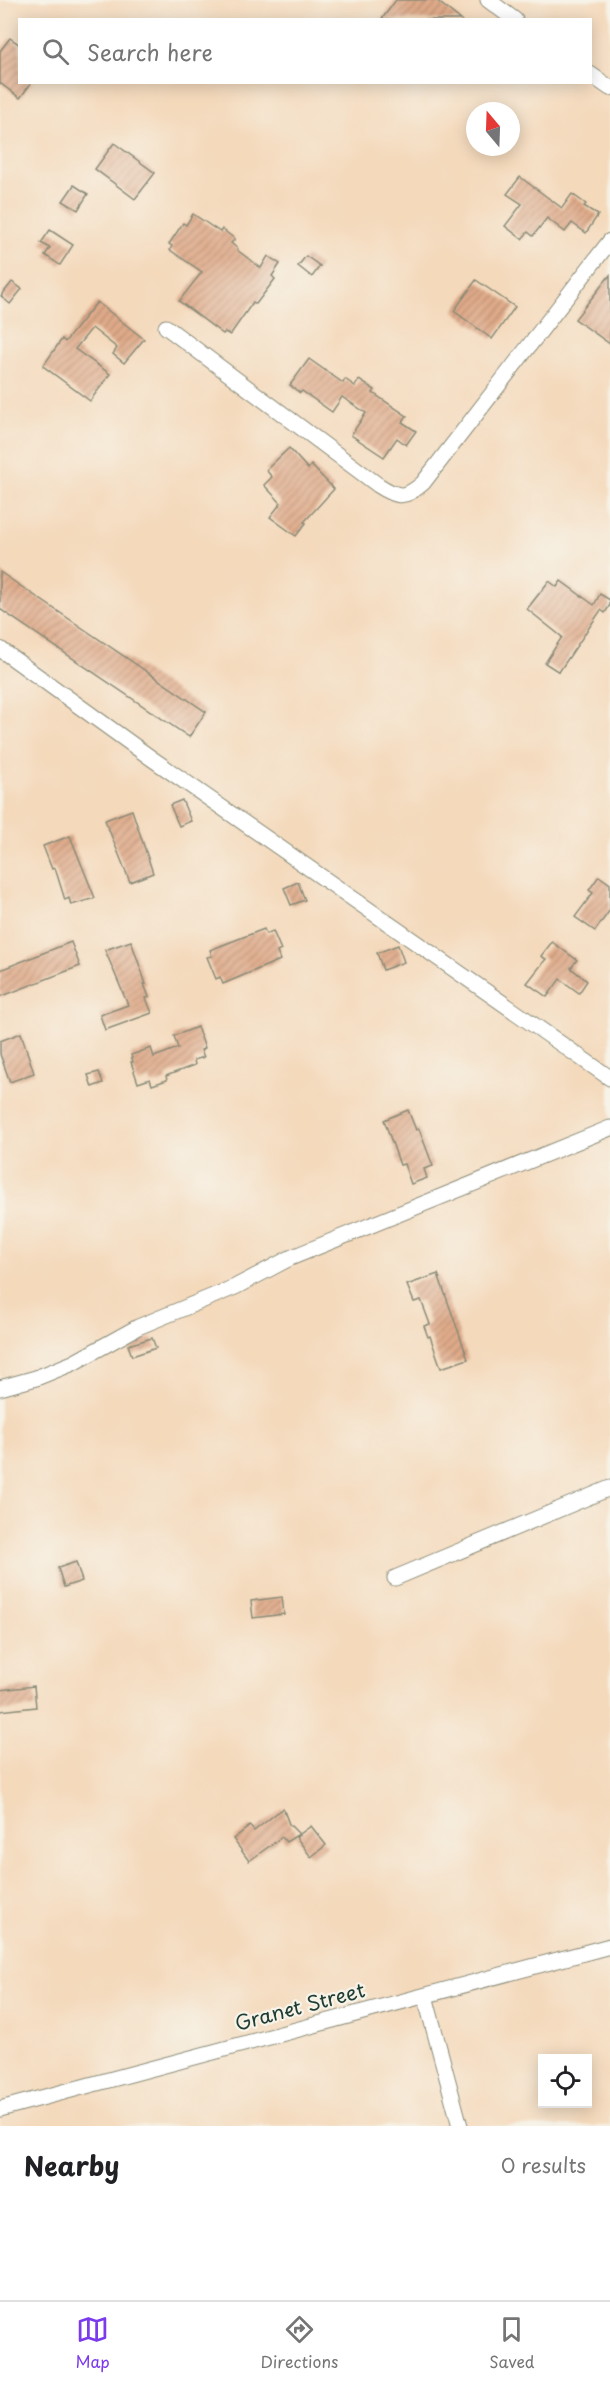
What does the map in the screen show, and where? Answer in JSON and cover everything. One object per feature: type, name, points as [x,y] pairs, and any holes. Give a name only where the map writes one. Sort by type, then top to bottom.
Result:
[{"type":"street","points":[[488,0],[512,18]]},
{"type":"street","points":[[592,75],[610,88]]},
{"type":"street","points":[[165,327],[378,484],[400,496],[411,493],[423,483],[610,241]]},
{"type":"street","points":[[0,649],[160,765],[610,1078]]},
{"type":"street","points":[[0,1388],[36,1378],[72,1363],[138,1327],[235,1287],[290,1258],[610,1128]]},
{"type":"street","points":[[395,1578],[610,1488]]},
{"type":"street","name":"Granet Street","points":[[0,2109],[610,1946]]},
{"type":"street","points":[[425,1996],[460,2126]]},
{"type":"building","points":[[396,0],[436,0],[458,18],[382,18]]},
{"type":"building","points":[[10,38],[18,44],[18,84],[30,84],[20,98],[0,83],[0,51]]},
{"type":"building","points":[[114,143],[155,173],[135,199],[95,169]]},
{"type":"building","points":[[520,177],[562,208],[572,194],[598,215],[586,233],[572,223],[565,232],[547,218],[533,236],[528,232],[522,239],[505,226],[522,204],[507,194]]},
{"type":"building","points":[[74,185],[88,194],[78,210],[63,201]]},
{"type":"building","points":[[193,214],[220,232],[222,229],[235,239],[231,243],[237,250],[261,268],[268,256],[280,264],[272,276],[275,279],[256,304],[253,302],[230,335],[225,332],[223,334],[179,301],[202,272],[170,250],[172,246],[169,244],[183,223],[186,225]]},
{"type":"building","points":[[50,230],[73,245],[60,265],[45,255],[50,248],[41,243]]},
{"type":"building","points":[[306,256],[320,266],[312,277],[298,266]]},
{"type":"building","points":[[610,275],[610,344],[575,319]]},
{"type":"building","points":[[476,280],[515,307],[492,339],[454,311]]},
{"type":"building","points":[[12,282],[22,289],[10,304],[1,296]]},
{"type":"building","points":[[97,302],[144,339],[124,363],[113,354],[117,348],[92,328],[75,349],[110,374],[90,401],[43,366],[62,339],[65,342]]},
{"type":"building","points":[[309,359],[343,383],[345,379],[355,386],[359,380],[375,390],[373,393],[407,416],[402,422],[416,431],[406,445],[397,438],[384,457],[351,435],[366,413],[342,397],[332,412],[290,385]]},
{"type":"building","points":[[289,448],[308,469],[311,465],[334,489],[304,522],[306,523],[296,536],[270,517],[281,503],[264,485],[272,477],[266,470]]},
{"type":"building","points":[[0,572],[206,712],[189,737],[0,609]]},
{"type":"building","points":[[549,581],[557,587],[561,581],[594,605],[600,594],[610,600],[605,613],[601,610],[559,672],[545,663],[562,637],[527,609]]},
{"type":"building","points":[[182,800],[191,821],[179,826],[170,805]]},
{"type":"building","points":[[132,810],[153,873],[130,882],[105,820]]},
{"type":"building","points":[[70,836],[95,898],[71,905],[69,898],[65,900],[55,868],[52,869],[43,846]]},
{"type":"building","points":[[599,876],[610,884],[610,910],[595,931],[575,917],[593,893],[589,890]]},
{"type":"building","points":[[298,882],[305,900],[291,905],[284,888]]},
{"type":"building","points":[[264,929],[266,934],[273,931],[281,950],[277,952],[280,960],[223,984],[220,977],[216,979],[207,957],[212,956],[210,950]]},
{"type":"building","points":[[131,941],[146,984],[144,984],[149,997],[146,998],[152,1013],[105,1030],[100,1015],[128,1005],[105,950]]},
{"type":"building","points":[[71,942],[80,966],[0,997],[0,970]]},
{"type":"building","points":[[552,942],[577,960],[571,968],[587,981],[579,993],[560,979],[547,997],[527,983],[546,959],[541,956]]},
{"type":"building","points":[[398,945],[404,962],[383,970],[377,953]]},
{"type":"building","points":[[197,1027],[205,1048],[201,1050],[204,1057],[194,1060],[195,1065],[166,1076],[167,1080],[152,1085],[150,1079],[138,1083],[131,1055],[151,1048],[154,1057],[178,1048],[174,1036]]},
{"type":"building","points":[[21,1033],[34,1073],[10,1082],[0,1054],[0,1041]]},
{"type":"building","points":[[99,1072],[103,1083],[92,1087],[88,1075]]},
{"type":"building","points":[[408,1110],[416,1130],[419,1129],[433,1166],[424,1169],[427,1178],[411,1184],[404,1164],[400,1165],[384,1120]]},
{"type":"building","points":[[438,1274],[468,1359],[441,1368],[430,1336],[428,1337],[424,1326],[430,1324],[421,1300],[414,1302],[407,1285]]},
{"type":"building","points":[[152,1338],[156,1348],[132,1356],[128,1345]]},
{"type":"building","points":[[76,1562],[82,1581],[64,1587],[58,1568]]},
{"type":"building","points":[[282,1597],[284,1614],[253,1618],[251,1601]]},
{"type":"building","points":[[34,1686],[36,1707],[0,1711],[0,1690]]},
{"type":"building","points":[[283,1808],[289,1824],[299,1834],[286,1842],[282,1837],[249,1861],[233,1839],[250,1826],[254,1831]]},
{"type":"building","points":[[311,1826],[326,1845],[311,1857],[296,1837]]}]
